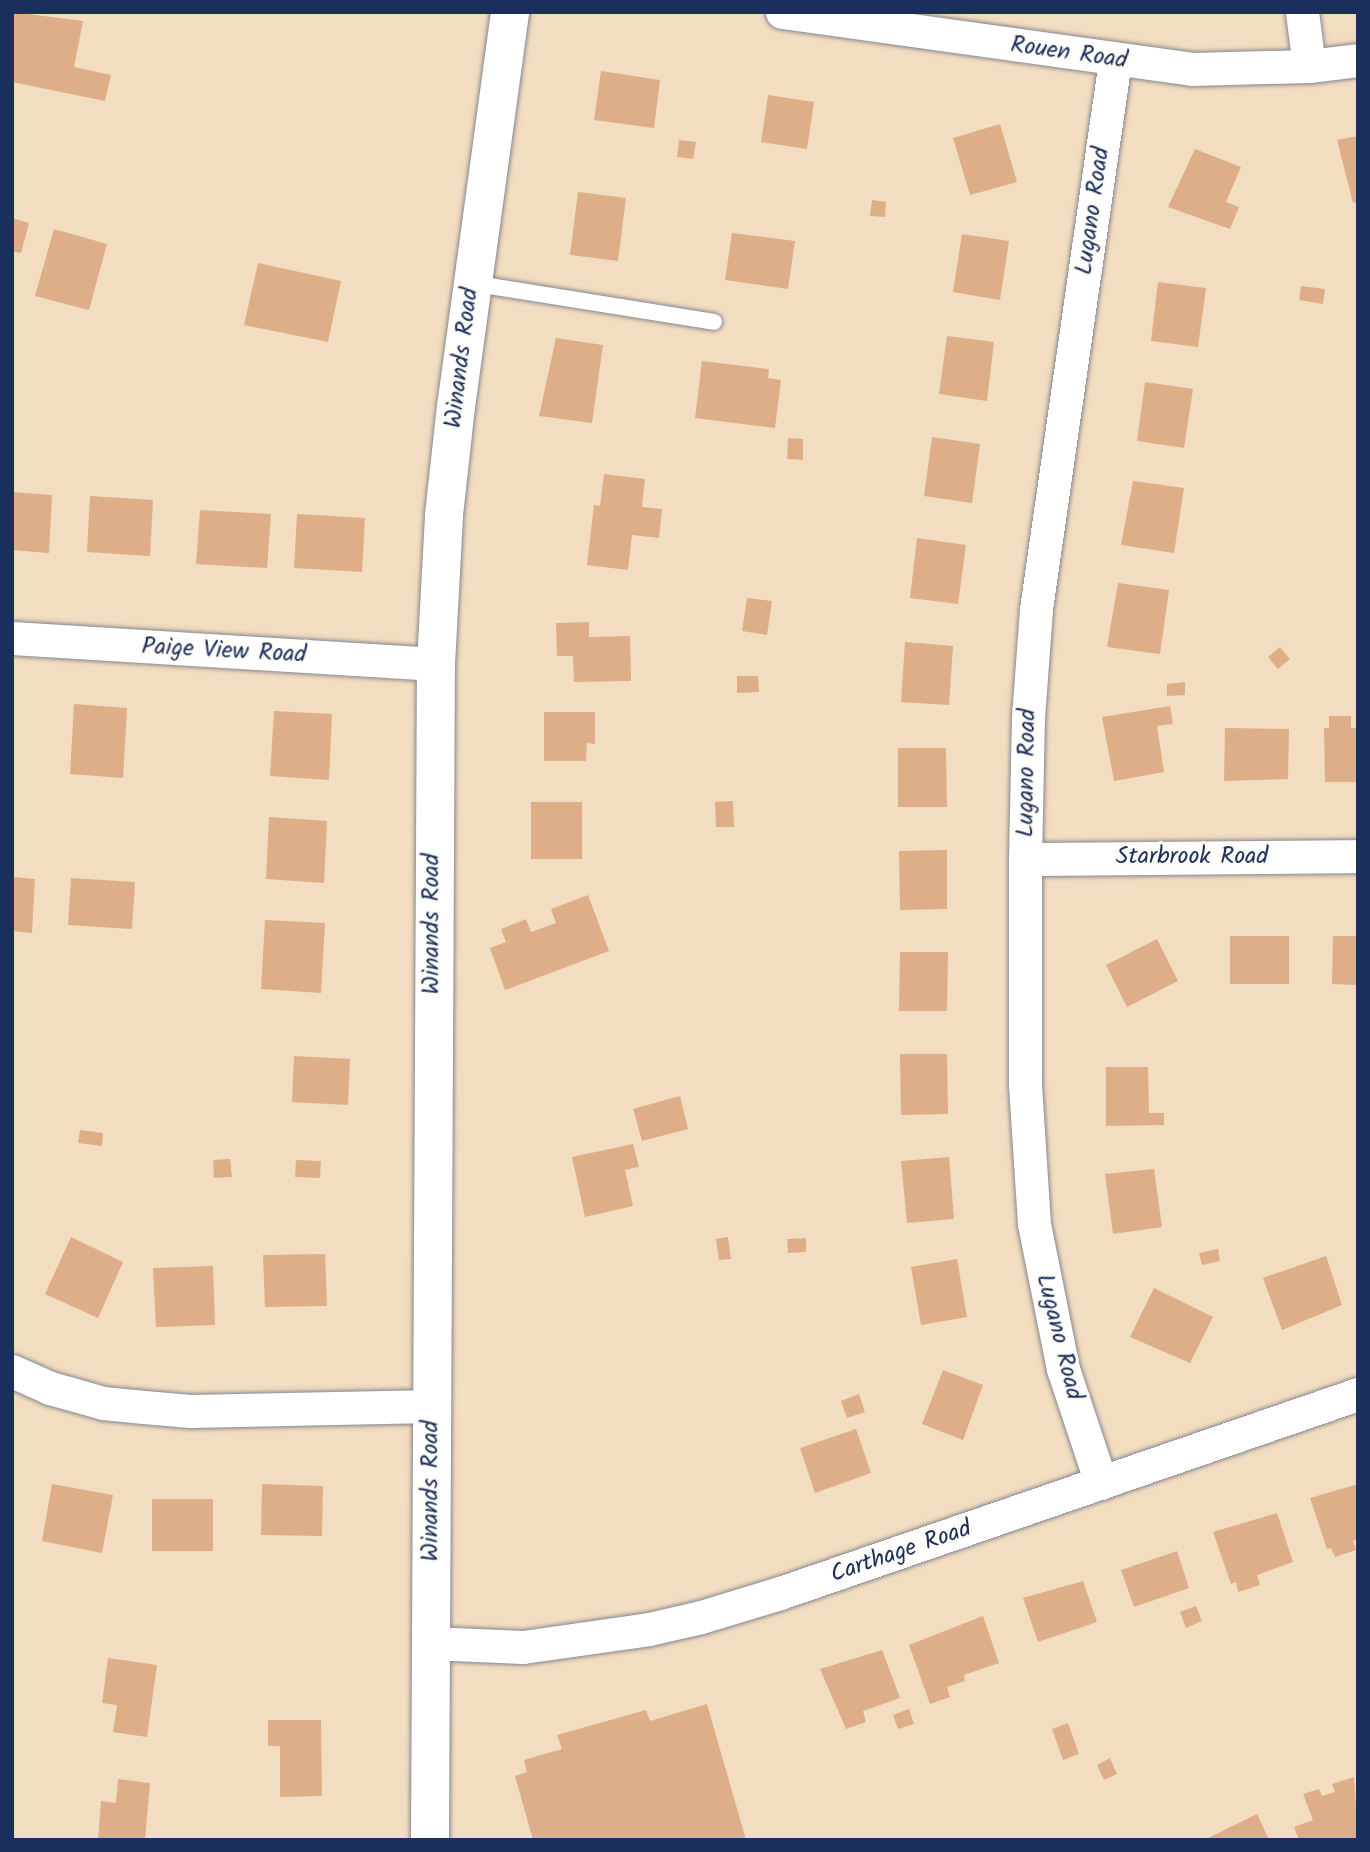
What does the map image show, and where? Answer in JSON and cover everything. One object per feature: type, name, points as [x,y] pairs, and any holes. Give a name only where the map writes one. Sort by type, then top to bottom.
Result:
[{"type":"street","name":"Winands Road","points":[[430,1840],[436,664],[444,515],[471,283],[510,12]]},
{"type":"street","name":"Rouen Road","points":[[782,12],[1192,69],[1309,66],[1358,60]]},
{"type":"street","points":[[1302,12],[1309,66]]},
{"type":"street","name":"Lugano Road","points":[[1101,1483],[1063,1369],[1034,1224],[1025,1086],[1025,859],[1028,718],[1036,609],[1115,60]]},
{"type":"street","name":"Paige View Road","points":[[12,638],[436,664]]},
{"type":"street","name":"Starbrook Road","points":[[1025,859],[1358,856]]},
{"type":"street","points":[[12,1371],[50,1388],[103,1403],[167,1409],[432,1406]]},
{"type":"street","name":"Carthage Road","points":[[430,1643],[523,1647],[649,1629],[780,1594],[1358,1394]]},
{"type":"lane","points":[[471,283],[714,322]]},
{"type":"building","points":[[12,12],[83,21],[74,67],[111,75],[105,101],[12,82]]},
{"type":"building","points":[[601,71],[660,80],[654,128],[594,120]]},
{"type":"building","points":[[768,95],[814,102],[807,149],[761,142]]},
{"type":"building","points":[[1000,124],[1017,182],[970,195],[953,138]]},
{"type":"building","points":[[1358,136],[1358,202],[1353,203],[1337,140]]},
{"type":"building","points":[[679,140],[696,142],[693,159],[677,157]]},
{"type":"building","points":[[1195,149],[1241,167],[1226,202],[1239,207],[1230,229],[1168,207]]},
{"type":"building","points":[[578,192],[626,198],[618,261],[570,255]]},
{"type":"building","points":[[872,200],[886,202],[885,217],[870,216]]},
{"type":"building","points":[[12,218],[29,223],[21,253],[12,251]]},
{"type":"building","points":[[54,229],[107,244],[89,310],[35,296]]},
{"type":"building","points":[[732,233],[795,241],[788,289],[725,280]]},
{"type":"building","points":[[962,234],[1009,241],[1000,300],[953,292]]},
{"type":"building","points":[[258,263],[341,281],[328,342],[244,325]]},
{"type":"building","points":[[1158,282],[1206,288],[1198,347],[1151,341]]},
{"type":"building","points":[[1301,286],[1325,289],[1323,304],[1299,300]]},
{"type":"building","points":[[947,336],[994,342],[987,401],[939,394]]},
{"type":"building","points":[[556,338],[603,345],[592,423],[539,416]]},
{"type":"building","points":[[702,361],[769,369],[768,378],[781,380],[775,428],[695,418]]},
{"type":"building","points":[[1145,382],[1193,389],[1184,448],[1137,441]]},
{"type":"building","points":[[932,437],[980,444],[972,503],[924,496]]},
{"type":"building","points":[[788,438],[803,439],[803,460],[787,459]]},
{"type":"building","points":[[604,474],[645,479],[642,507],[662,509],[659,538],[632,535],[628,570],[587,565],[594,505],[600,506]]},
{"type":"building","points":[[1133,481],[1184,488],[1174,553],[1121,545]]},
{"type":"building","points":[[12,492],[52,495],[49,553],[12,550]]},
{"type":"building","points":[[90,496],[153,500],[150,556],[87,552]]},
{"type":"building","points":[[200,510],[271,514],[267,568],[196,564]]},
{"type":"building","points":[[297,514],[365,518],[362,572],[294,568]]},
{"type":"building","points":[[917,538],[966,545],[958,604],[910,598]]},
{"type":"building","points":[[1118,583],[1169,590],[1160,654],[1107,647]]},
{"type":"building","points":[[747,598],[772,601],[767,635],[742,631]]},
{"type":"building","points":[[589,622],[589,637],[630,636],[631,681],[574,682],[573,656],[557,656],[556,623]]},
{"type":"building","points":[[905,642],[953,646],[949,705],[901,702]]},
{"type":"building","points":[[1280,647],[1290,659],[1278,669],[1268,657]]},
{"type":"building","points":[[737,676],[758,676],[759,692],[737,693]]},
{"type":"building","points":[[1185,682],[1185,695],[1167,696],[1167,684]]},
{"type":"building","points":[[74,704],[127,708],[123,778],[70,774]]},
{"type":"building","points":[[1170,706],[1173,724],[1157,726],[1164,772],[1114,781],[1102,717]]},
{"type":"building","points":[[274,711],[332,714],[329,780],[270,776]]},
{"type":"building","points":[[544,712],[595,712],[595,744],[587,743],[586,761],[544,761]]},
{"type":"building","points":[[1329,716],[1351,716],[1351,728],[1358,728],[1358,782],[1325,782],[1324,728],[1329,728]]},
{"type":"building","points":[[1225,728],[1289,729],[1288,779],[1224,781]]},
{"type":"building","points":[[898,748],[946,748],[947,807],[898,807]]},
{"type":"building","points":[[733,801],[734,827],[716,827],[715,802]]},
{"type":"building","points":[[531,802],[582,802],[582,859],[531,859]]},
{"type":"building","points":[[269,817],[327,821],[324,883],[266,879]]},
{"type":"building","points":[[947,850],[947,909],[900,910],[899,851]]},
{"type":"building","points":[[12,877],[35,879],[32,933],[12,931]]},
{"type":"building","points":[[71,878],[135,882],[132,929],[68,925]]},
{"type":"building","points":[[588,895],[609,951],[505,990],[490,948],[506,942],[501,929],[526,919],[531,932],[556,923],[551,909]]},
{"type":"building","points":[[265,920],[325,923],[321,993],[261,989]]},
{"type":"building","points":[[1230,936],[1289,936],[1289,984],[1230,984]]},
{"type":"building","points":[[1333,936],[1358,936],[1358,985],[1332,984]]},
{"type":"building","points":[[1157,939],[1178,981],[1127,1007],[1106,965]]},
{"type":"building","points":[[900,952],[948,952],[947,1011],[899,1011]]},
{"type":"building","points":[[900,1054],[947,1054],[948,1114],[901,1115]]},
{"type":"building","points":[[294,1056],[350,1059],[348,1105],[292,1102]]},
{"type":"building","points":[[1106,1067],[1148,1067],[1149,1113],[1164,1113],[1164,1125],[1106,1126]]},
{"type":"building","points":[[680,1096],[688,1129],[642,1141],[633,1109]]},
{"type":"building","points":[[80,1130],[103,1133],[102,1146],[78,1143]]},
{"type":"building","points":[[633,1144],[639,1167],[625,1170],[633,1206],[585,1217],[572,1157]]},
{"type":"building","points":[[949,1157],[954,1219],[907,1223],[901,1161]]},
{"type":"building","points":[[230,1159],[232,1177],[214,1178],[213,1160]]},
{"type":"building","points":[[296,1160],[321,1161],[320,1178],[295,1177]]},
{"type":"building","points":[[1154,1169],[1162,1227],[1113,1234],[1105,1174]]},
{"type":"building","points":[[71,1237],[123,1262],[98,1318],[45,1294]]},
{"type":"building","points":[[728,1237],[731,1259],[719,1260],[716,1239]]},
{"type":"building","points":[[806,1238],[806,1252],[788,1253],[787,1239]]},
{"type":"building","points":[[1218,1249],[1220,1261],[1202,1265],[1199,1253]]},
{"type":"building","points":[[325,1254],[327,1306],[265,1307],[263,1255]]},
{"type":"building","points":[[1326,1256],[1342,1305],[1282,1330],[1263,1278]]},
{"type":"building","points":[[957,1259],[967,1317],[921,1325],[911,1267]]},
{"type":"building","points":[[213,1266],[215,1325],[156,1327],[153,1268]]},
{"type":"building","points":[[1154,1288],[1213,1317],[1190,1363],[1130,1337]]},
{"type":"building","points":[[943,1370],[983,1385],[963,1440],[922,1424]]},
{"type":"building","points":[[859,1394],[865,1412],[847,1418],[841,1401]]},
{"type":"building","points":[[856,1429],[871,1473],[815,1493],[800,1448]]},
{"type":"building","points":[[52,1484],[113,1495],[102,1553],[42,1541]]},
{"type":"building","points":[[262,1484],[323,1486],[322,1536],[261,1535]]},
{"type":"building","points":[[1358,1484],[1358,1539],[1353,1541],[1356,1550],[1335,1557],[1331,1548],[1327,1549],[1310,1498]]},
{"type":"building","points":[[152,1499],[213,1499],[213,1551],[152,1551]]},
{"type":"building","points":[[1277,1513],[1293,1562],[1257,1575],[1260,1585],[1238,1592],[1236,1582],[1231,1584],[1213,1532]]},
{"type":"building","points":[[1177,1551],[1189,1588],[1134,1607],[1121,1570]]},
{"type":"building","points":[[1083,1581],[1097,1622],[1038,1642],[1023,1598]]},
{"type":"building","points":[[1196,1606],[1202,1621],[1186,1628],[1180,1612]]},
{"type":"building","points":[[983,1616],[999,1663],[964,1675],[965,1681],[947,1687],[950,1697],[930,1704],[909,1645]]},
{"type":"building","points":[[882,1650],[900,1698],[863,1711],[866,1722],[846,1729],[820,1669]]},
{"type":"building","points":[[108,1658],[157,1665],[147,1737],[113,1732],[117,1705],[102,1703]]},
{"type":"building","points":[[707,1704],[746,1840],[533,1840],[515,1776],[527,1772],[524,1760],[562,1749],[557,1735],[646,1710],[650,1721]]},
{"type":"building","points":[[909,1709],[914,1724],[898,1729],[893,1715]]},
{"type":"building","points":[[268,1720],[321,1720],[322,1796],[280,1797],[280,1746],[268,1746]]},
{"type":"building","points":[[1068,1723],[1079,1754],[1063,1760],[1052,1729]]},
{"type":"building","points":[[1110,1758],[1117,1774],[1104,1780],[1097,1765]]},
{"type":"building","points":[[1354,1777],[1358,1838],[1299,1840],[1294,1827],[1313,1820],[1303,1794],[1319,1789],[1322,1796],[1335,1792],[1332,1784]]},
{"type":"building","points":[[118,1779],[150,1783],[145,1840],[98,1840],[101,1801],[116,1803]]},
{"type":"building","points":[[1257,1814],[1269,1840],[1204,1840]]}]
